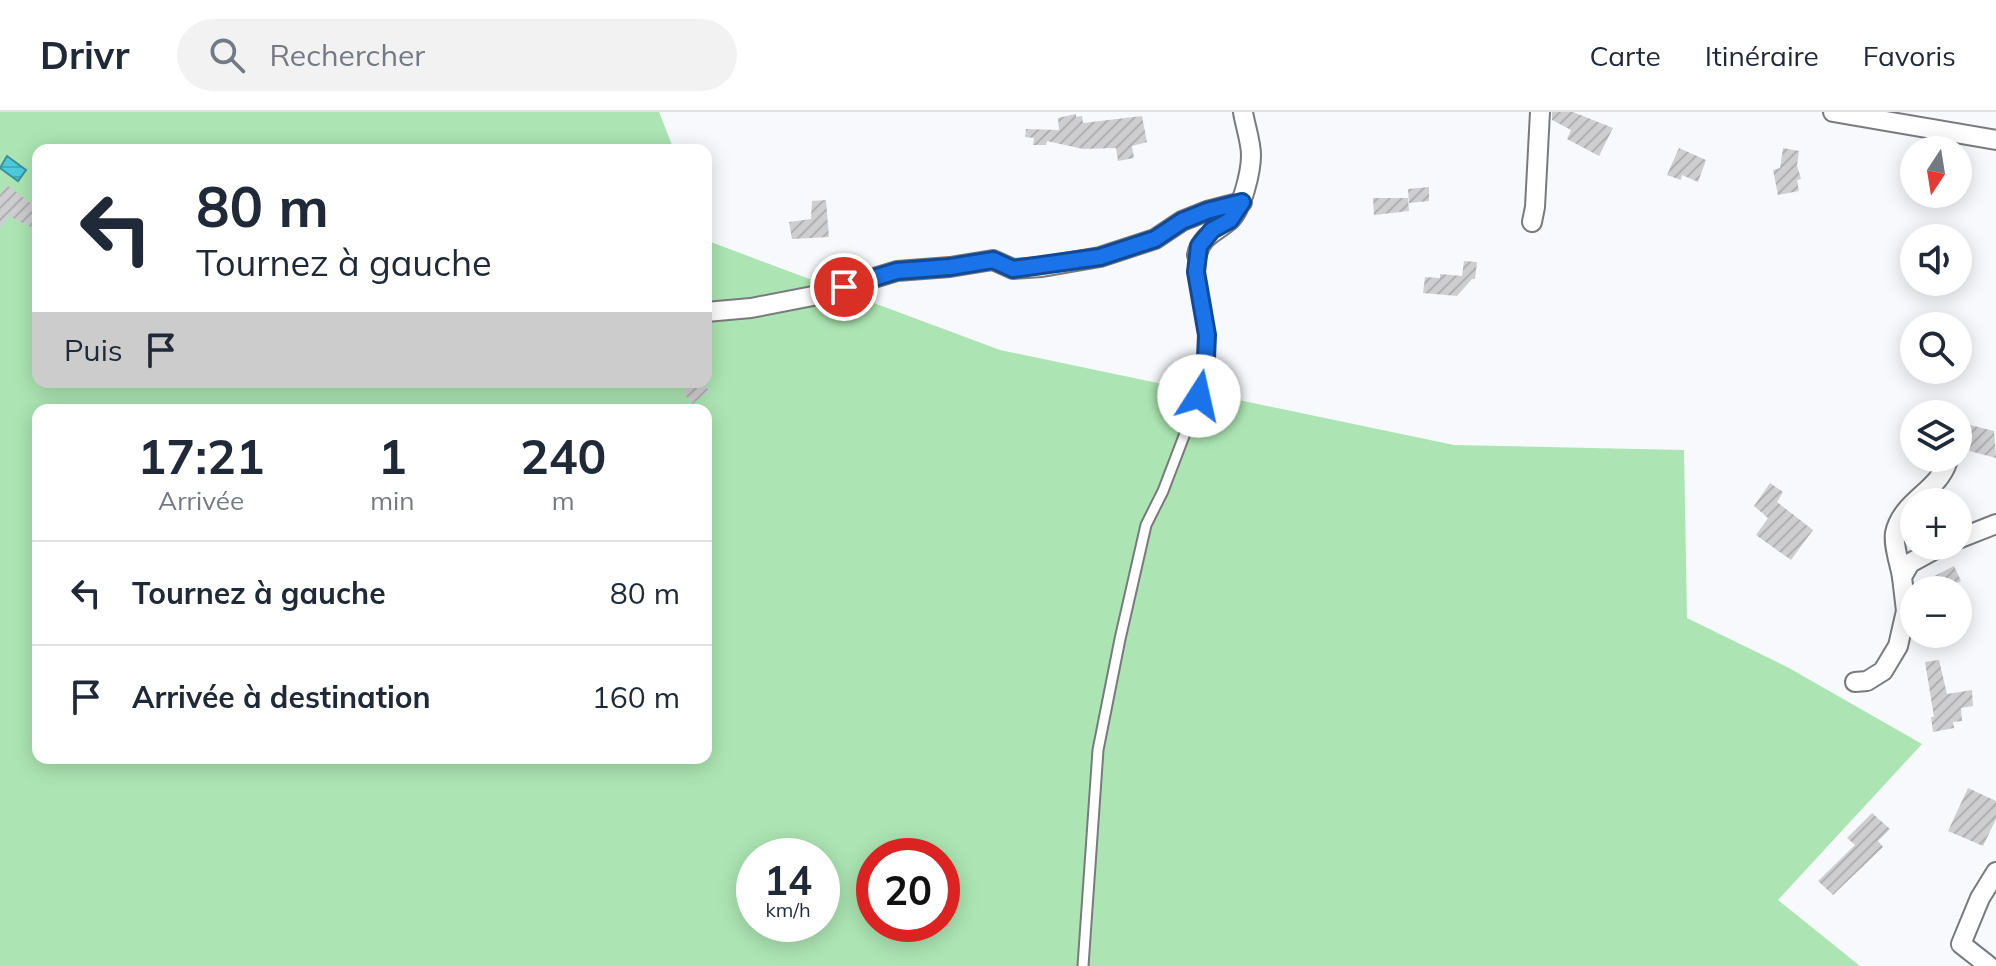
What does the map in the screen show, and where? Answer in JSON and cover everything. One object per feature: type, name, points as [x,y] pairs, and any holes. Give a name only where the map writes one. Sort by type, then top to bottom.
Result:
[{"type":"street","points":[[1197,255],[1199,246],[1212,230],[1230,220],[1242,202],[1251,155],[1243,112]]},
{"type":"street","points":[[1532,222],[1540,112]]},
{"type":"street","points":[[1833,112],[1996,140]]},
{"type":"street","points":[[712,311],[751,308],[818,295],[897,271],[993,260],[1013,269],[1100,257],[1155,239],[1182,221],[1207,211],[1242,202]]},
{"type":"street","points":[[1902,576],[1895,535],[1906,508],[1943,472]]},
{"type":"street","points":[[1972,533],[1996,524]]},
{"type":"street","points":[[1903,576],[1915,560]]},
{"type":"street","points":[[1855,682],[1867,681],[1883,671],[1900,637]]},
{"type":"street","points":[[1989,966],[1961,944],[1980,898],[1996,872]]},
{"type":"lane","points":[[1083,966],[1098,750],[1120,639],[1146,525],[1163,491],[1205,381],[1207,335],[1196,272],[1197,255]]},
{"type":"green space","points":[[0,112],[659,112],[672,144],[32,144],[32,388],[712,388],[712,242],[1000,350],[1454,445],[1684,450],[1687,618],[1789,668],[1922,744],[1778,900],[1860,966],[0,966]]},
{"type":"water","points":[[7,156],[26,170],[18,181],[0,168]]},
{"type":"building","points":[[1552,112],[1573,112],[1613,128],[1599,156],[1567,139],[1571,130],[1552,120]]},
{"type":"building","points":[[1076,114],[1076,117],[1082,116],[1083,123],[1142,116],[1147,142],[1132,146],[1134,158],[1118,161],[1116,148],[1083,149],[1047,141],[1046,145],[1033,145],[1034,138],[1025,137],[1026,129],[1059,130],[1058,118]]},
{"type":"building","points":[[1679,148],[1706,160],[1698,182],[1682,175],[1681,180],[1667,175]]},
{"type":"building","points":[[1783,148],[1799,151],[1797,165],[1801,179],[1797,180],[1799,191],[1778,195],[1773,170],[1780,168]]},
{"type":"building","points":[[7,185],[32,204],[32,228],[9,216],[0,228],[0,195]]},
{"type":"building","points":[[1429,187],[1429,201],[1409,203],[1408,189]]},
{"type":"building","points":[[1373,198],[1408,198],[1409,211],[1374,215]]},
{"type":"building","points":[[826,200],[829,237],[792,239],[789,222],[811,219],[812,201]]},
{"type":"building","points":[[1464,261],[1477,262],[1475,279],[1457,296],[1423,293],[1425,277],[1440,278],[1440,274],[1462,276]]},
{"type":"building","points":[[688,388],[707,388],[709,391],[692,404],[683,392]]},
{"type":"building","points":[[1972,426],[1994,431],[1996,458],[1972,452]]},
{"type":"building","points":[[1770,483],[1783,492],[1777,502],[1813,530],[1791,560],[1756,535],[1768,518],[1754,506]]},
{"type":"building","points":[[1954,566],[1959,576],[1934,576]]},
{"type":"building","points":[[1939,660],[1947,694],[1972,690],[1973,706],[1961,708],[1962,721],[1953,722],[1954,728],[1933,732],[1931,717],[1934,717],[1925,662]]},
{"type":"building","points":[[1968,788],[1996,801],[1996,819],[1983,846],[1948,831]]},
{"type":"building","points":[[1872,813],[1890,829],[1878,841],[1883,847],[1833,895],[1818,881],[1855,845],[1847,838]]},
{"type":"route","points":[[844,287],[897,271],[993,260],[1013,269],[1042,267],[1100,257],[1155,239],[1182,221],[1207,211],[1242,202],[1230,220],[1212,230],[1199,246],[1197,255],[1196,272],[1207,335],[1205,381],[1199,396]]}]
